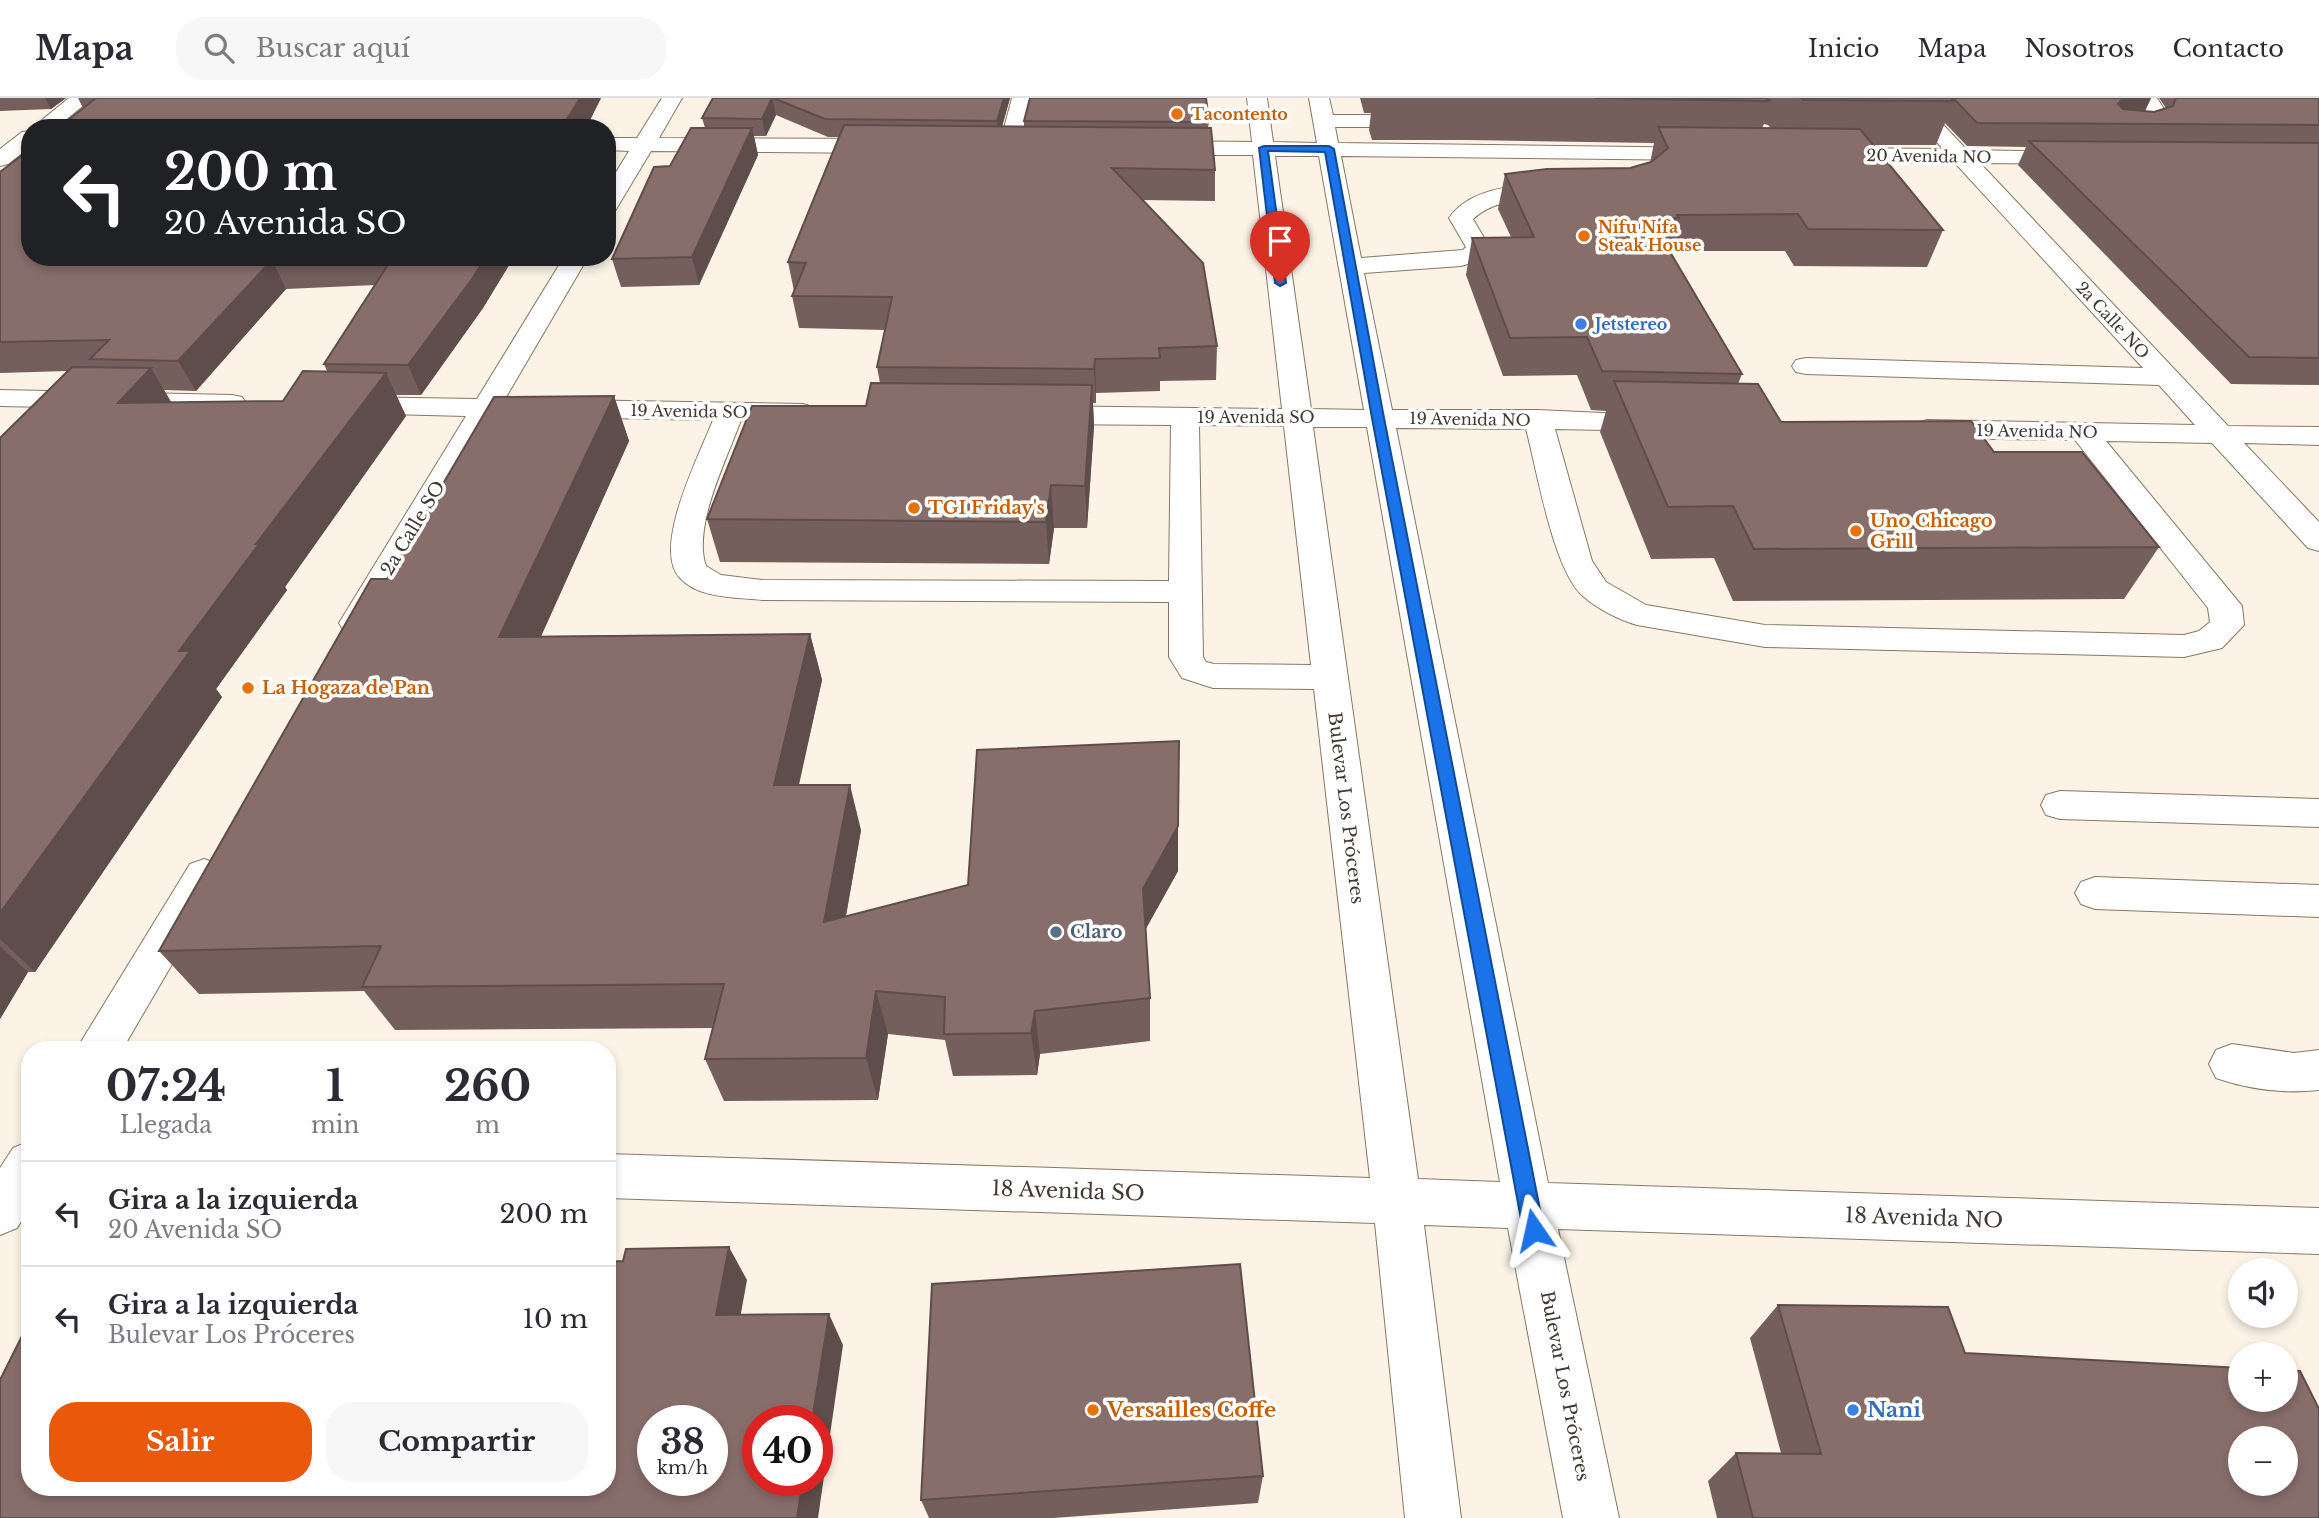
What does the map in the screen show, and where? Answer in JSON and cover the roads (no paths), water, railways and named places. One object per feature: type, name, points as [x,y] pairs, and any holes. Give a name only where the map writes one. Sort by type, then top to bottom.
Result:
[{"type":"street","points":[[54,119],[82,98]]},
{"type":"street","points":[[616,191],[672,98]]},
{"type":"street","points":[[1010,146],[1022,98]]},
{"type":"street","name":"Bulevar Los Próceres","points":[[1258,98],[1397,1202],[1433,1518]]},
{"type":"street","name":"2a Calle NO","points":[[1908,98],[2319,541]]},
{"type":"street","points":[[2120,127],[2142,127],[2153,123],[2156,112],[2153,103],[2147,98]]},
{"type":"street","points":[[1144,148],[1264,148],[1324,123],[1448,121]]},
{"type":"street","points":[[1324,123],[1636,163],[1728,153]]},
{"type":"street","name":"Bulevar Los Próceres","points":[[1324,123],[1528,1204],[1591,1518]]},
{"type":"street","points":[[0,139],[21,137]]},
{"type":"street","points":[[0,159],[21,144]]},
{"type":"street","points":[[616,144],[915,146]]},
{"type":"street","points":[[983,146],[1037,147]]},
{"type":"street","name":"20 Avenida NO","points":[[1810,147],[1903,155],[2102,157]]},
{"type":"street","points":[[1350,265],[1461,259],[1472,255],[1478,248],[1461,218],[1480,201],[1513,195],[1581,195]]},
{"type":"street","name":"2a Calle SO","points":[[342,646],[571,266]]},
{"type":"street","points":[[1806,366],[2166,377]]},
{"type":"street","points":[[0,398],[255,403]]},
{"type":"street","points":[[64,429],[92,400]]},
{"type":"street","name":"19 Avenida SO","points":[[323,405],[826,413]]},
{"type":"street","points":[[730,412],[691,516],[685,552],[692,572],[713,584],[762,590],[1185,592]]},
{"type":"street","name":"19 Avenida SO","points":[[1020,415],[1378,418]]},
{"type":"street","points":[[1185,416],[1186,657],[1194,670],[1213,676],[1329,677]]},
{"type":"street","name":"19 Avenida NO","points":[[1378,418],[1678,423]]},
{"type":"street","points":[[1538,419],[1576,561],[1594,589],[1637,614],[1765,636],[2184,646],[2210,640],[2227,625],[2225,606],[2083,432]]},
{"type":"street","name":"19 Avenida NO","points":[[1902,428],[2319,436]]},
{"type":"street","points":[[2060,805],[2319,813]]},
{"type":"street","points":[[103,1041],[220,848]]},
{"type":"street","points":[[2095,893],[2319,901]]},
{"type":"street","points":[[2232,1064],[2294,1073],[2319,1070]]},
{"type":"street","points":[[0,1156],[21,1157]]},
{"type":"street","name":"18 Avenida SO","points":[[616,1176],[1528,1204]]},
{"type":"street","points":[[0,1213],[21,1178]]},
{"type":"street","name":"18 Avenida NO","points":[[1528,1204],[2319,1231]]},
{"type":"place","name":"Tacontento","points":[[1177,114]]},
{"type":"place","name":"Nifu Nifa Steak House","points":[[1584,236]]},
{"type":"place","name":"Jetstereo","points":[[1581,324]]},
{"type":"place","name":"TGI Friday's","points":[[914,508]]},
{"type":"place","name":"Uno Chicago Grill","points":[[1856,531]]},
{"type":"place","name":"La Hogaza de Pan","points":[[248,688]]},
{"type":"place","name":"Claro","points":[[1056,932]]},
{"type":"place","name":"Versailles Coffe","points":[[1093,1410]]},
{"type":"place","name":"Nani","points":[[1853,1410]]}]
